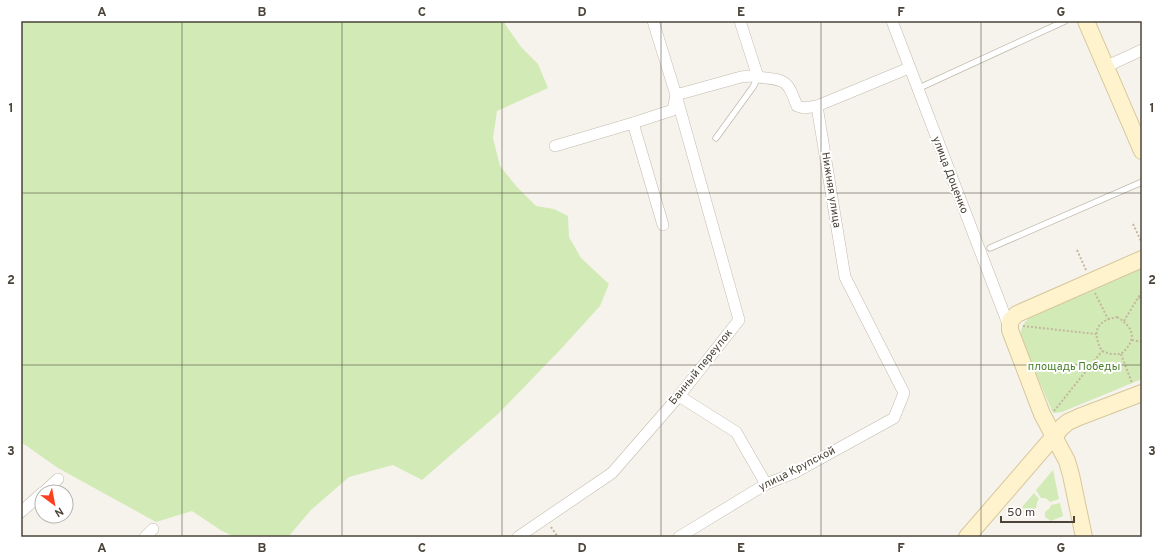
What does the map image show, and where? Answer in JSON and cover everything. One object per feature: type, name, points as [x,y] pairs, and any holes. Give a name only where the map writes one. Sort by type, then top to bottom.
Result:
[{"type":"main road","points":[[1086,21],[1142,151]]},
{"type":"main road","points":[[1084,537],[1071,475],[1066,461],[1042,414],[1016,328],[1010,321],[1017,314],[1142,259]]},
{"type":"main road","points":[[967,537],[1062,427],[1074,419],[1137,388]]},
{"type":"street","name":"Банный переулок","points":[[518,537],[612,473],[679,396],[739,320],[676,95],[652,21]]},
{"type":"street","points":[[740,21],[758,76]]},
{"type":"street","points":[[892,23],[904,21]]},
{"type":"street","name":"улица Доценко","points":[[892,23],[917,89],[1016,328]]},
{"type":"street","points":[[1105,67],[1142,50]]},
{"type":"street","points":[[555,146],[673,110],[676,95],[741,77],[758,76],[783,81],[789,86],[797,106],[804,108],[817,106],[909,68]]},
{"type":"street","name":"Нижняя улица","points":[[817,106],[845,277],[904,393]]},
{"type":"street","points":[[633,123],[663,224]]},
{"type":"street","name":"улица Крупской","points":[[679,537],[766,484],[794,472],[894,418],[904,393]]},
{"type":"street","points":[[679,396],[736,432],[766,484]]},
{"type":"street","points":[[53,484],[58,479]]},
{"type":"street","points":[[21,512],[34,501]]},
{"type":"street","points":[[144,537],[153,529]]},
{"type":"lane","points":[[917,89],[1065,21]]},
{"type":"lane","points":[[716,138],[753,87],[758,76]]},
{"type":"lane","points":[[990,248],[1142,182]]},
{"type":"path","points":[[1133,224],[1142,243]]},
{"type":"path","points":[[1076,250],[1086,270]]},
{"type":"path","points":[[1094,289],[1108,319]]},
{"type":"path","points":[[1124,322],[1142,291]]},
{"type":"path","points":[[1139,297],[1142,302]]},
{"type":"path","points":[[1117,318],[1130,328],[1132,340],[1128,348],[1121,354],[1111,354],[1102,351],[1098,344],[1096,334],[1098,326],[1108,319],[1117,318]]},
{"type":"path","points":[[1016,328],[1096,334]]},
{"type":"path","points":[[1132,340],[1142,342]]},
{"type":"path","points":[[1053,413],[1102,351]]},
{"type":"path","points":[[1121,354],[1137,388]]},
{"type":"path","points":[[545,519],[558,537]]},
{"type":"green space","points":[[21,21],[505,21],[505,24],[521,47],[538,64],[548,88],[497,111],[493,138],[500,166],[517,187],[536,206],[554,209],[568,216],[569,237],[581,258],[609,284],[600,306],[498,414],[422,480],[393,465],[349,477],[311,510],[288,537],[235,537],[222,531],[192,511],[156,522],[58,468],[21,442]]},
{"type":"green space","name":"площадь Победы","points":[[1141,267],[1142,379],[1062,412],[1053,413],[1021,339],[1023,325],[1033,316]]},
{"type":"green space","points":[[1053,470],[1059,499],[1050,502],[1046,498],[1041,498],[1036,490]]},
{"type":"green space","points":[[1034,493],[1039,499],[1036,508],[1027,512],[1022,507]]},
{"type":"green space","points":[[1060,503],[1063,516],[1051,521],[1045,517],[1045,512],[1051,505]]}]
